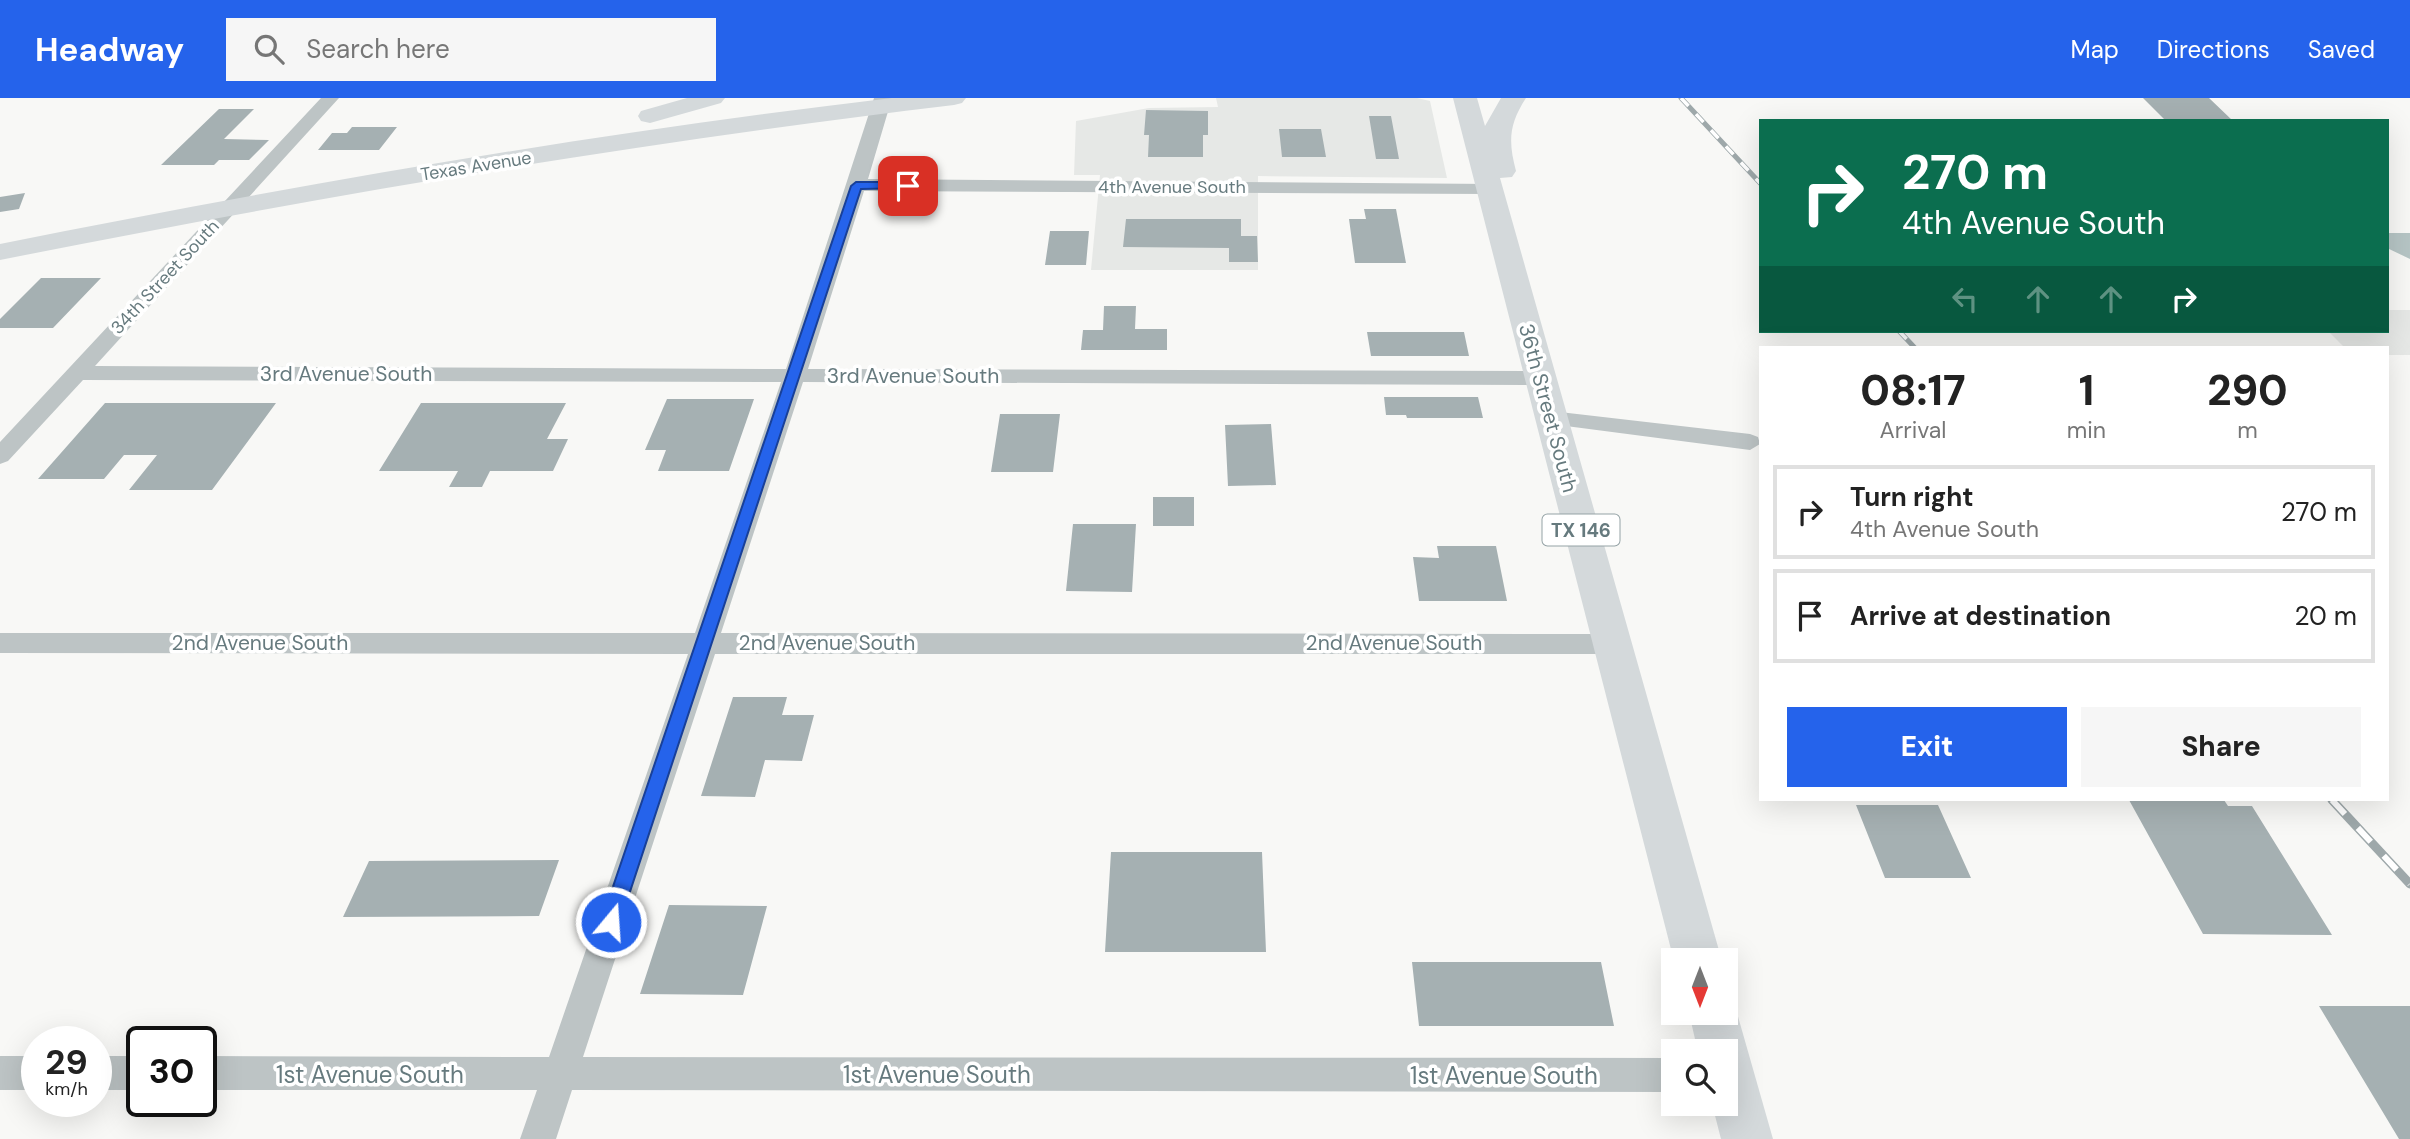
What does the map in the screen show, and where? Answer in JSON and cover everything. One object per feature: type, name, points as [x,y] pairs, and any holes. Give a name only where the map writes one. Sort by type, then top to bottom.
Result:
[{"type":"highway","name":"TX 146","points":[[1439,98],[1469,113]]},
{"type":"highway","points":[[1498,228],[1512,203],[1494,134],[1499,118],[1514,98]]},
{"type":"highway","name":"36th Street South","points":[[1469,113],[1487,188],[1694,948]]},
{"type":"highway","points":[[1738,1108],[1747,1139]]},
{"type":"main road","points":[[334,188],[468,155],[623,123],[714,98],[819,113]]},
{"type":"main road","name":"Texas Avenue","points":[[0,252],[231,205],[663,133],[882,102],[954,98]]},
{"type":"street","name":"34th Street South","points":[[0,456],[330,98]]},
{"type":"street","points":[[538,1139],[794,376],[882,102]]},
{"type":"street","name":"4th Avenue South","points":[[856,186],[1487,188]]},
{"type":"street","name":"3rd Avenue South","points":[[77,373],[1539,378]]},
{"type":"street","points":[[1551,418],[1750,442]]},
{"type":"street","name":"2nd Avenue South","points":[[0,643],[1612,644]]},
{"type":"street","points":[[0,1073],[21,1073]]},
{"type":"street","name":"1st Avenue South","points":[[217,1073],[1661,1075]]},
{"type":"shaded area","points":[[1216,98],[1417,98],[1430,101],[1447,178],[1258,176],[1258,270],[1091,270],[1100,175],[1074,175],[1076,121],[1149,108],[1218,107]]},
{"type":"shaded area","points":[[2389,233],[2410,233],[2410,259],[2389,249]]},
{"type":"shaded area","points":[[2389,310],[2410,310],[2410,355],[2389,355],[2389,346],[2343,346],[2330,333],[2389,333]]},
{"type":"building","points":[[2143,98],[2209,98],[2231,119],[2164,119]]},
{"type":"building","points":[[219,109],[254,109],[224,139],[269,140],[249,160],[219,160],[214,165],[161,165]]},
{"type":"building","points":[[1146,110],[1208,111],[1208,135],[1203,135],[1203,157],[1148,157],[1149,135],[1144,135]]},
{"type":"building","points":[[1369,116],[1391,116],[1399,159],[1376,159]]},
{"type":"building","points":[[352,127],[397,127],[379,150],[318,150],[332,133],[347,133]]},
{"type":"building","points":[[1279,129],[1321,129],[1326,157],[1282,157]]},
{"type":"building","points":[[25,193],[19,209],[0,212],[0,197]]},
{"type":"building","points":[[1364,209],[1396,209],[1406,263],[1355,263],[1349,219],[1366,219]]},
{"type":"building","points":[[1126,219],[1241,219],[1241,236],[1257,236],[1258,262],[1229,262],[1229,248],[1123,247]]},
{"type":"building","points":[[1050,231],[1089,231],[1086,265],[1045,265]]},
{"type":"building","points":[[41,278],[101,278],[53,328],[0,328],[0,319]]},
{"type":"building","points":[[1104,306],[1136,306],[1135,329],[1167,329],[1167,350],[1081,350],[1083,330],[1103,330]]},
{"type":"building","points":[[1367,332],[1464,332],[1469,356],[1371,356]]},
{"type":"building","points":[[1384,397],[1478,397],[1483,418],[1407,418],[1406,415],[1386,415]]},
{"type":"building","points":[[667,399],[754,399],[729,471],[658,471],[666,450],[645,450]]},
{"type":"building","points":[[105,403],[276,403],[212,490],[129,490],[157,455],[124,455],[104,479],[38,479]]},
{"type":"building","points":[[421,403],[566,403],[547,439],[568,439],[553,471],[490,471],[482,487],[449,487],[458,471],[379,471]]},
{"type":"building","points":[[1000,414],[1060,414],[1053,472],[991,472]]},
{"type":"building","points":[[1271,424],[1276,485],[1228,486],[1225,425]]},
{"type":"building","points":[[1153,497],[1194,497],[1194,526],[1153,526]]},
{"type":"building","points":[[1073,524],[1136,524],[1132,592],[1066,591]]},
{"type":"building","points":[[1437,546],[1496,546],[1507,601],[1419,601],[1413,557],[1439,558]]},
{"type":"building","points":[[733,697],[787,697],[782,715],[814,715],[802,761],[765,760],[755,797],[701,796]]},
{"type":"building","points":[[2130,801],[2225,801],[2228,806],[2252,806],[2332,935],[2203,934]]},
{"type":"building","points":[[1856,805],[1938,805],[1971,878],[1885,878]]},
{"type":"building","points":[[1111,852],[1262,852],[1266,952],[1105,952]]},
{"type":"building","points":[[559,860],[539,916],[343,917],[369,861]]},
{"type":"building","points":[[669,905],[767,906],[743,995],[640,994]]},
{"type":"building","points":[[1412,962],[1601,962],[1614,1026],[1419,1026]]},
{"type":"building","points":[[2319,1006],[2410,1006],[2410,1139],[2399,1139]]},
{"type":"railway","points":[[1681,98],[1759,182]]},
{"type":"railway","points":[[1901,333],[1913,346]]},
{"type":"railway","points":[[2333,801],[2410,884]]},
{"type":"route","points":[[611,922],[856,186],[908,186]]}]
